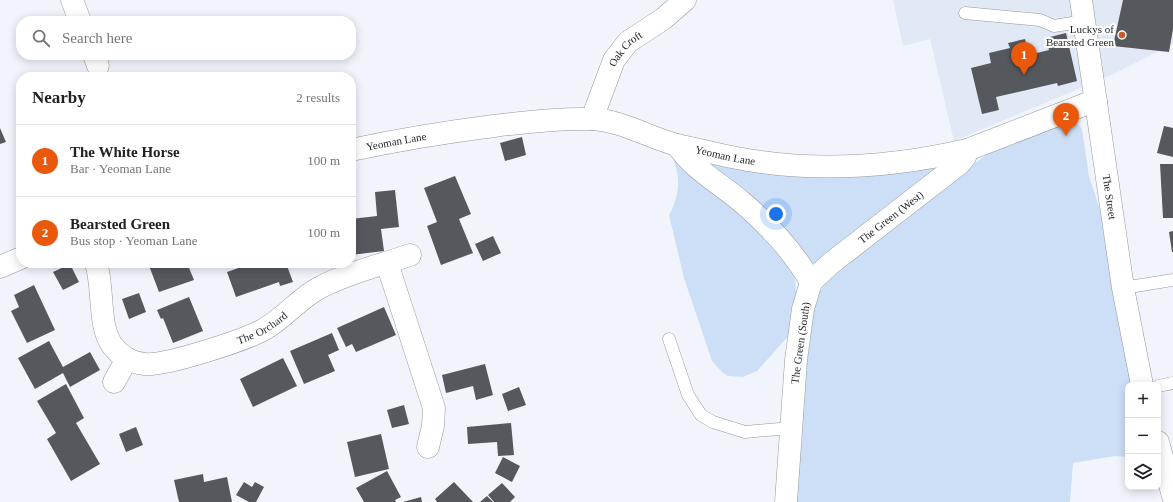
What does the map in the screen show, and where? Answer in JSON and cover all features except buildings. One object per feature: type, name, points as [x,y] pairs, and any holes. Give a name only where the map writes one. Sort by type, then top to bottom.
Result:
[{"type":"street","points":[[72,0],[78,16]]},
{"type":"street","name":"Oak Croft","points":[[592,119],[614,60],[628,42],[663,19],[686,0]]},
{"type":"street","name":"The Street","points":[[1085,7],[1096,102],[1122,288],[1141,382]]},
{"type":"street","name":"Yeoman Lane","points":[[356,149],[416,137],[537,120],[592,119],[619,125],[677,145],[748,160],[783,164],[824,166],[866,165],[947,155],[967,150],[1086,104],[1096,102]]},
{"type":"street","points":[[677,145],[693,164],[743,203],[769,227],[793,253],[811,282]]},
{"type":"street","name":"The Green (West)","points":[[811,282],[830,264],[959,164],[965,157],[967,150]]},
{"type":"street","name":"The Orchard","points":[[127,359],[140,363],[158,364],[237,340],[261,331],[319,288],[410,254]]},
{"type":"street","points":[[387,263],[434,408],[433,426],[428,447]]},
{"type":"street","points":[[97,268],[101,285],[106,336],[112,345],[127,359],[114,382]]},
{"type":"street","name":"The Green (South)","points":[[786,502],[799,333],[803,309],[811,282]]},
{"type":"street","points":[[1161,452],[1172,490]]},
{"type":"lane","points":[[965,13],[1040,20],[1054,26],[1085,7]]},
{"type":"lane","points":[[1122,288],[1173,280]]},
{"type":"lane","points":[[669,339],[688,395],[701,415],[713,422],[745,432],[792,428]]},
{"type":"lane","points":[[1161,385],[1173,383]]},
{"type":"shaded area","points":[[893,0],[1173,0],[1173,44],[1107,77],[954,141],[930,39],[903,46]]},
{"type":"shaded area","points":[[1072,121],[1082,129],[1089,176],[1103,219],[1132,382],[1125,382],[1125,457],[1115,456],[1073,463],[1070,502],[795,502],[808,325],[814,301],[826,282],[909,213],[990,152]]},
{"type":"shaded area","points":[[672,156],[763,228],[790,264],[795,278],[797,305],[791,333],[757,371],[743,377],[728,376],[712,361],[684,278],[669,215],[673,208],[678,186],[677,171]]},
{"type":"shaded area","points":[[705,161],[944,162],[816,263],[811,263]]},
{"type":"place","name":"Luckys of Bearsted Green","points":[[1122,35]]},
{"type":"place","name":"The White Horse","points":[[1024,75]]},
{"type":"place","name":"Bearsted Green","points":[[1066,136]]}]
